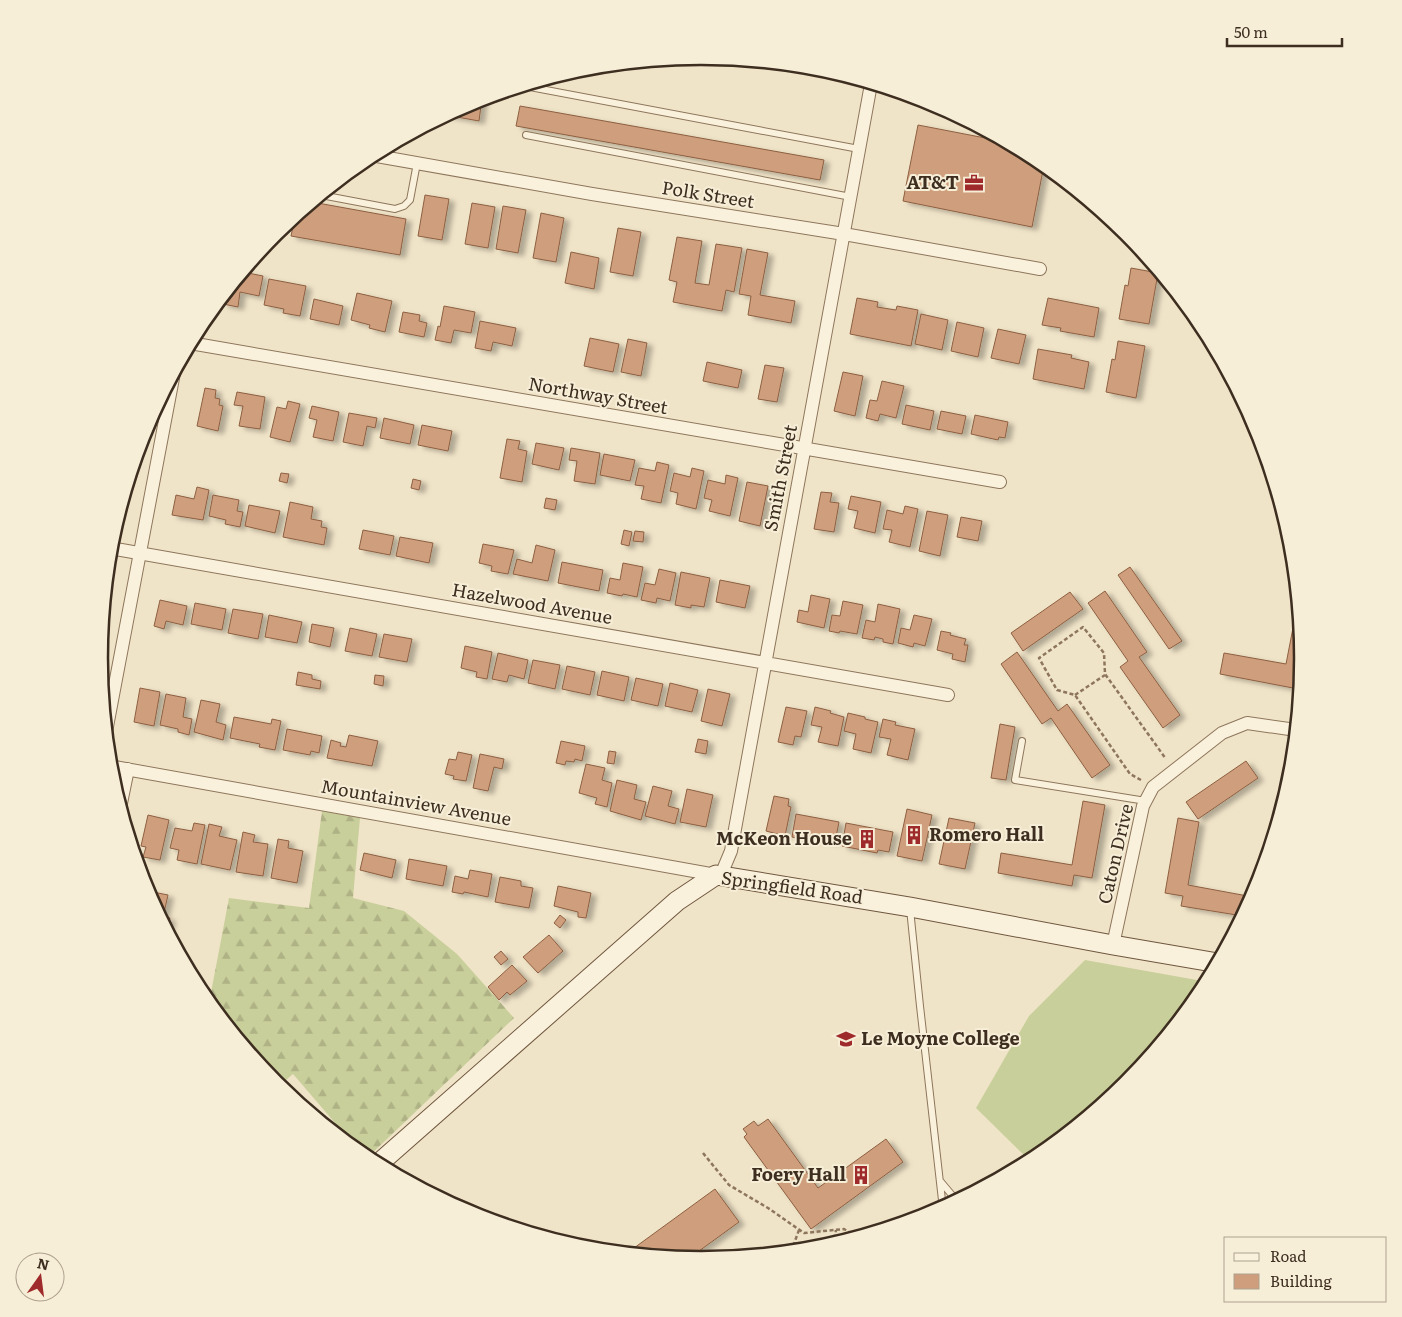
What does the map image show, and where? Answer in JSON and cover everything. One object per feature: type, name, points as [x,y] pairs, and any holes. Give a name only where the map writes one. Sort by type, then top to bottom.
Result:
[{"type":"street","name":"Smith Street","points":[[716,874],[723,870],[731,851],[870,89]]},
{"type":"street","name":"Polk Street","points":[[384,157],[592,194],[844,234],[1040,269]]},
{"type":"street","name":"Northway Street","points":[[198,344],[804,450],[1000,482]]},
{"type":"street","points":[[110,710],[170,394]]},
{"type":"street","name":"Hazelwood Avenue","points":[[118,549],[948,695]]},
{"type":"street","name":"Caton Drive","points":[[1113,945],[1143,806],[1153,787],[1222,733],[1247,723],[1290,729]]},
{"type":"street","name":"Mountainview Avenue","points":[[118,767],[716,874]]},
{"type":"street","points":[[123,792],[128,769]]},
{"type":"street","name":"Springfield Road","points":[[383,1159],[677,901],[716,874],[1211,962]]},
{"type":"lane","points":[[536,88],[859,149]]},
{"type":"lane","points":[[526,135],[850,196]]},
{"type":"lane","points":[[329,196],[395,208],[404,206],[410,200],[417,163]]},
{"type":"lane","points":[[1022,741],[1015,780],[1146,801]]},
{"type":"lane","points":[[910,907],[942,1201]]},
{"type":"lane","points":[[940,1181],[953,1196]]},
{"type":"path","points":[[1153,787],[1130,774],[1075,696],[1057,690],[1039,658],[1083,627],[1104,653],[1105,674],[1174,770]]},
{"type":"path","points":[[1075,696],[1105,674]]},
{"type":"path","points":[[703,1152],[729,1185],[768,1208],[804,1233],[844,1229],[850,1233]]},
{"type":"path","points":[[794,1245],[799,1230]]},
{"type":"path","points":[[835,1237],[836,1230]]},
{"type":"green space","points":[[322,811],[360,818],[353,898],[404,911],[457,954],[514,1018],[372,1153],[341,1129],[293,1074],[285,1081],[281,1078],[230,1020],[211,992],[229,898],[309,908]]},
{"type":"green space","points":[[1085,960],[1199,980],[1172,1020],[1121,1078],[1092,1105],[1025,1156],[976,1108],[1029,1016]]},
{"type":"building","points":[[520,106],[824,160],[820,180],[516,126]]},
{"type":"building","points":[[481,107],[479,121],[458,117]]},
{"type":"building","name":"AT&T","points":[[918,125],[985,138],[1042,173],[1032,227],[903,201]]},
{"type":"building","points":[[425,195],[449,199],[442,240],[418,236]]},
{"type":"building","points":[[472,203],[495,207],[488,248],[465,244]]},
{"type":"building","points":[[321,204],[406,219],[400,255],[291,236],[293,228]]},
{"type":"building","points":[[503,206],[526,210],[518,253],[496,249]]},
{"type":"building","points":[[541,213],[564,218],[556,262],[533,258]]},
{"type":"building","points":[[618,228],[641,232],[633,276],[610,272]]},
{"type":"building","points":[[677,237],[702,241],[695,283],[709,285],[716,244],[742,248],[734,292],[726,290],[722,311],[673,302],[677,282],[669,280]]},
{"type":"building","points":[[747,249],[768,253],[760,295],[795,301],[791,323],[748,315],[751,296],[739,294]]},
{"type":"building","points":[[571,252],[599,258],[594,289],[565,283]]},
{"type":"building","points":[[1131,268],[1151,272],[1157,279],[1149,324],[1119,319],[1125,285],[1128,286]]},
{"type":"building","points":[[250,273],[263,276],[259,296],[240,292],[238,307],[225,304]]},
{"type":"building","points":[[269,279],[306,286],[300,316],[283,313],[284,309],[264,305]]},
{"type":"building","points":[[357,293],[392,301],[385,332],[369,328],[370,325],[351,320]]},
{"type":"building","points":[[857,298],[878,302],[877,307],[896,310],[897,306],[918,310],[911,346],[850,334]]},
{"type":"building","points":[[1048,298],[1099,308],[1094,337],[1060,331],[1061,328],[1042,325]]},
{"type":"building","points":[[314,299],[343,306],[339,325],[310,319]]},
{"type":"building","points":[[444,306],[475,312],[471,333],[454,330],[451,343],[435,340],[438,326],[440,327]]},
{"type":"building","points":[[403,312],[420,315],[419,321],[427,323],[424,337],[399,332]]},
{"type":"building","points":[[921,314],[948,320],[942,350],[915,344]]},
{"type":"building","points":[[480,321],[516,328],[512,346],[493,342],[491,351],[475,348]]},
{"type":"building","points":[[957,322],[984,328],[978,357],[951,351]]},
{"type":"building","points":[[998,329],[1026,335],[1019,364],[991,358]]},
{"type":"building","points":[[590,338],[619,344],[613,372],[584,366]]},
{"type":"building","points":[[628,339],[647,343],[641,376],[621,372]]},
{"type":"building","points":[[1118,341],[1145,346],[1136,398],[1106,392],[1112,359],[1115,360]]},
{"type":"building","points":[[1038,349],[1072,355],[1071,358],[1089,362],[1084,389],[1033,379]]},
{"type":"building","points":[[707,362],[742,370],[738,388],[703,381]]},
{"type":"building","points":[[765,365],[784,368],[777,402],[758,399]]},
{"type":"building","points":[[843,372],[863,376],[855,416],[834,411]]},
{"type":"building","points":[[882,381],[904,386],[896,418],[880,414],[878,421],[866,418],[870,400],[877,401]]},
{"type":"building","points":[[205,388],[216,390],[215,398],[220,399],[219,405],[223,406],[218,431],[197,426]]},
{"type":"building","points":[[237,392],[265,397],[260,429],[239,426],[243,406],[234,405]]},
{"type":"building","points":[[288,401],[300,404],[290,442],[270,437],[277,407],[286,409]]},
{"type":"building","points":[[906,405],[934,411],[930,430],[902,424]]},
{"type":"building","points":[[312,406],[339,412],[333,441],[313,437],[317,420],[309,418]]},
{"type":"building","points":[[941,411],[966,416],[962,434],[937,429]]},
{"type":"building","points":[[349,413],[377,418],[375,428],[367,426],[363,446],[343,442]]},
{"type":"building","points":[[975,415],[1008,422],[1005,438],[999,437],[998,440],[971,434]]},
{"type":"building","points":[[384,418],[414,425],[410,444],[380,438]]},
{"type":"building","points":[[422,425],[452,431],[448,451],[418,445]]},
{"type":"building","points":[[507,439],[520,441],[518,449],[527,451],[522,482],[500,478]]},
{"type":"building","points":[[536,443],[564,448],[559,470],[532,464]]},
{"type":"building","points":[[571,448],[600,453],[595,484],[574,481],[577,461],[569,460]]},
{"type":"building","points":[[604,454],[635,460],[630,481],[600,475]]},
{"type":"building","points":[[657,462],[669,465],[661,503],[641,499],[644,486],[635,485],[639,468],[655,471]]},
{"type":"building","points":[[692,468],[704,471],[696,509],[676,504],[678,493],[670,491],[674,473],[690,477]]},
{"type":"building","points":[[281,473],[289,474],[287,483],[279,481]]},
{"type":"building","points":[[726,475],[738,478],[730,516],[709,511],[712,500],[704,498],[708,480],[725,484]]},
{"type":"building","points":[[413,479],[421,481],[419,490],[411,488]]},
{"type":"building","points":[[747,482],[768,486],[760,526],[739,521]]},
{"type":"building","points":[[197,487],[209,490],[203,520],[172,515],[176,495],[194,499]]},
{"type":"building","points":[[821,492],[832,493],[830,502],[839,503],[834,532],[814,529]]},
{"type":"building","points":[[213,495],[239,500],[237,511],[243,512],[240,527],[225,524],[226,520],[209,516]]},
{"type":"building","points":[[851,496],[881,502],[875,533],[854,528],[858,511],[848,509]]},
{"type":"building","points":[[546,498],[557,500],[555,510],[544,508]]},
{"type":"building","points":[[290,502],[313,507],[311,519],[322,521],[321,527],[327,528],[324,545],[283,537]]},
{"type":"building","points":[[249,505],[280,511],[275,533],[245,526]]},
{"type":"building","points":[[905,506],[918,509],[910,547],[889,542],[892,530],[883,529],[887,510],[903,514]]},
{"type":"building","points":[[927,511],[948,515],[940,556],[919,551]]},
{"type":"building","points":[[961,517],[982,521],[978,541],[957,537]]},
{"type":"building","points":[[363,530],[394,536],[390,555],[359,549]]},
{"type":"building","points":[[624,530],[632,532],[629,546],[621,544]]},
{"type":"building","points":[[635,531],[644,532],[643,542],[633,541]]},
{"type":"building","points":[[400,537],[433,543],[429,563],[396,556]]},
{"type":"building","points":[[483,544],[514,550],[508,574],[491,571],[492,566],[479,563]]},
{"type":"building","points":[[536,545],[555,550],[548,581],[513,574],[517,559],[532,563]]},
{"type":"building","points":[[562,562],[603,570],[599,591],[558,583]]},
{"type":"building","points":[[623,563],[643,567],[637,597],[607,593],[610,578],[620,580]]},
{"type":"building","points":[[1130,567],[1182,641],[1169,649],[1118,575]]},
{"type":"building","points":[[659,569],[676,573],[670,601],[657,598],[656,603],[641,600],[645,583],[655,585]]},
{"type":"building","points":[[681,572],[710,578],[704,607],[691,605],[691,608],[675,605]]},
{"type":"building","points":[[720,580],[750,586],[745,608],[716,602]]},
{"type":"building","points":[[1105,591],[1147,652],[1139,657],[1180,715],[1163,728],[1120,667],[1128,661],[1088,603]]},
{"type":"building","points":[[1070,592],[1083,609],[1023,651],[1011,633]]},
{"type":"building","points":[[811,595],[830,599],[824,628],[797,622],[799,610],[808,612]]},
{"type":"building","points":[[160,600],[187,606],[183,625],[166,621],[164,629],[154,626]]},
{"type":"building","points":[[843,601],[863,605],[857,634],[829,631],[832,615],[840,616]]},
{"type":"building","points":[[195,603],[226,609],[222,630],[191,624]]},
{"type":"building","points":[[878,604],[900,609],[893,644],[883,642],[883,639],[875,637],[874,640],[862,638],[866,620],[875,622]]},
{"type":"building","points":[[233,609],[263,614],[258,639],[228,633]]},
{"type":"building","points":[[269,615],[302,622],[297,643],[265,637]]},
{"type":"building","points":[[914,615],[932,619],[925,646],[914,643],[913,647],[898,643],[901,628],[910,630]]},
{"type":"building","points":[[312,624],[334,628],[330,647],[309,642]]},
{"type":"building","points":[[1293,627],[1293,688],[1220,674],[1224,653],[1286,664]]},
{"type":"building","points":[[350,628],[377,634],[372,656],[345,651]]},
{"type":"building","points":[[941,631],[966,639],[964,645],[968,645],[965,662],[952,659],[953,654],[937,650]]},
{"type":"building","points":[[384,634],[412,639],[407,662],[379,657]]},
{"type":"building","points":[[465,646],[492,652],[487,679],[476,677],[477,672],[461,668]]},
{"type":"building","points":[[1017,652],[1058,711],[1067,704],[1110,765],[1092,778],[1051,718],[1042,724],[1001,664]]},
{"type":"building","points":[[498,653],[528,660],[524,679],[509,675],[507,682],[492,679]]},
{"type":"building","points":[[533,660],[560,665],[555,689],[528,683]]},
{"type":"building","points":[[567,666],[595,672],[590,695],[562,689]]},
{"type":"building","points":[[602,671],[629,677],[624,701],[597,695]]},
{"type":"building","points":[[298,672],[312,675],[312,679],[321,681],[320,689],[296,685]]},
{"type":"building","points":[[375,675],[384,676],[383,686],[374,684]]},
{"type":"building","points":[[636,678],[663,684],[658,706],[631,700]]},
{"type":"building","points":[[670,683],[698,690],[692,712],[665,706]]},
{"type":"building","points":[[140,688],[160,692],[154,726],[134,722]]},
{"type":"building","points":[[708,689],[730,694],[722,726],[701,721]]},
{"type":"building","points":[[166,694],[186,698],[183,717],[192,719],[189,735],[178,732],[178,729],[160,725]]},
{"type":"building","points":[[201,700],[220,704],[216,722],[226,725],[223,740],[194,732]]},
{"type":"building","points":[[786,707],[807,711],[801,737],[795,736],[793,745],[778,742]]},
{"type":"building","points":[[815,707],[844,717],[838,746],[818,742],[822,727],[811,725]]},
{"type":"building","points":[[848,713],[878,722],[871,753],[853,749],[856,734],[844,731]]},
{"type":"building","points":[[234,717],[271,724],[272,719],[281,721],[275,750],[259,747],[260,744],[230,738]]},
{"type":"building","points":[[883,719],[896,722],[895,725],[915,729],[908,760],[887,755],[891,739],[879,737]]},
{"type":"building","points":[[1000,724],[1015,727],[1006,780],[991,778]]},
{"type":"building","points":[[287,729],[322,736],[319,753],[311,751],[310,755],[283,750]]},
{"type":"building","points":[[349,735],[378,741],[372,766],[327,758],[331,740],[341,743],[340,746],[346,747]]},
{"type":"building","points":[[698,739],[708,741],[706,754],[695,752]]},
{"type":"building","points":[[561,741],[585,746],[582,761],[575,759],[574,762],[566,761],[565,765],[556,763]]},
{"type":"building","points":[[609,751],[616,752],[614,764],[607,763]]},
{"type":"building","points":[[458,752],[472,755],[466,781],[453,779],[454,776],[445,774],[449,759],[456,760]]},
{"type":"building","points":[[480,754],[504,759],[502,769],[494,767],[488,791],[473,788]]},
{"type":"building","points":[[1246,761],[1258,778],[1198,819],[1186,802]]},
{"type":"building","points":[[586,764],[605,768],[602,780],[612,783],[607,807],[595,804],[597,798],[579,793]]},
{"type":"building","points":[[617,780],[637,785],[634,799],[646,802],[641,820],[610,811]]},
{"type":"building","points":[[653,786],[672,791],[668,806],[679,809],[675,824],[645,816]]},
{"type":"building","points":[[687,789],[713,795],[706,827],[680,822]]},
{"type":"building","points":[[774,796],[789,799],[788,806],[791,807],[785,836],[766,831]]},
{"type":"building","points":[[1083,801],[1105,805],[1092,878],[1074,875],[1072,886],[998,873],[1001,853],[1072,865]]},
{"type":"building","name":"Romero Hall","points":[[907,809],[932,815],[922,861],[897,856]]},
{"type":"building","points":[[796,814],[839,822],[835,842],[805,837],[805,840],[792,837]]},
{"type":"building","points":[[148,815],[169,820],[160,860],[143,857],[146,847],[141,846]]},
{"type":"building","points":[[949,818],[975,823],[965,869],[939,864]]},
{"type":"building","points":[[1178,818],[1199,822],[1188,885],[1245,895],[1236,915],[1181,906],[1183,896],[1165,893]]},
{"type":"building","points":[[194,823],[205,825],[197,864],[177,860],[179,850],[170,848],[175,828],[192,831]]},
{"type":"building","name":"McKeon House","points":[[846,823],[893,832],[889,852],[878,850],[877,853],[842,846]]},
{"type":"building","points":[[209,824],[222,827],[219,836],[237,840],[230,870],[201,864]]},
{"type":"building","points":[[243,832],[255,835],[253,842],[268,844],[263,876],[236,872]]},
{"type":"building","points":[[278,839],[289,841],[288,848],[303,851],[297,883],[271,878]]},
{"type":"building","points":[[364,853],[396,860],[392,878],[360,870]]},
{"type":"building","points":[[409,859],[447,866],[443,886],[406,879]]},
{"type":"building","points":[[470,870],[492,874],[488,897],[464,892],[463,894],[452,892],[455,876],[468,879]]},
{"type":"building","points":[[500,877],[521,881],[521,886],[533,888],[529,908],[495,902]]},
{"type":"building","points":[[558,886],[591,893],[586,918],[578,917],[578,912],[554,906]]},
{"type":"building","points":[[156,893],[168,895],[164,911]]},
{"type":"building","points":[[560,915],[566,920],[560,928],[554,923]]},
{"type":"building","points":[[549,935],[563,951],[538,973],[523,957]]},
{"type":"building","points":[[501,951],[508,959],[501,965],[494,957]]},
{"type":"building","points":[[512,965],[527,981],[510,995],[507,992],[499,1000],[488,987]]},
{"type":"building","name":"Foery Hall","points":[[768,1119],[818,1188],[886,1139],[903,1162],[811,1229],[744,1137],[747,1134],[743,1129],[754,1121],[758,1126]]},
{"type":"building","points":[[715,1189],[739,1222],[698,1252],[634,1248]]},
{"type":"place","name":"AT&T","points":[[974,183]]},
{"type":"place","name":"Romero Hall","points":[[914,835]]},
{"type":"place","name":"McKeon House","points":[[867,839]]},
{"type":"place","name":"Le Moyne College","points":[[846,1039]]},
{"type":"place","name":"Foery Hall","points":[[861,1175]]}]
